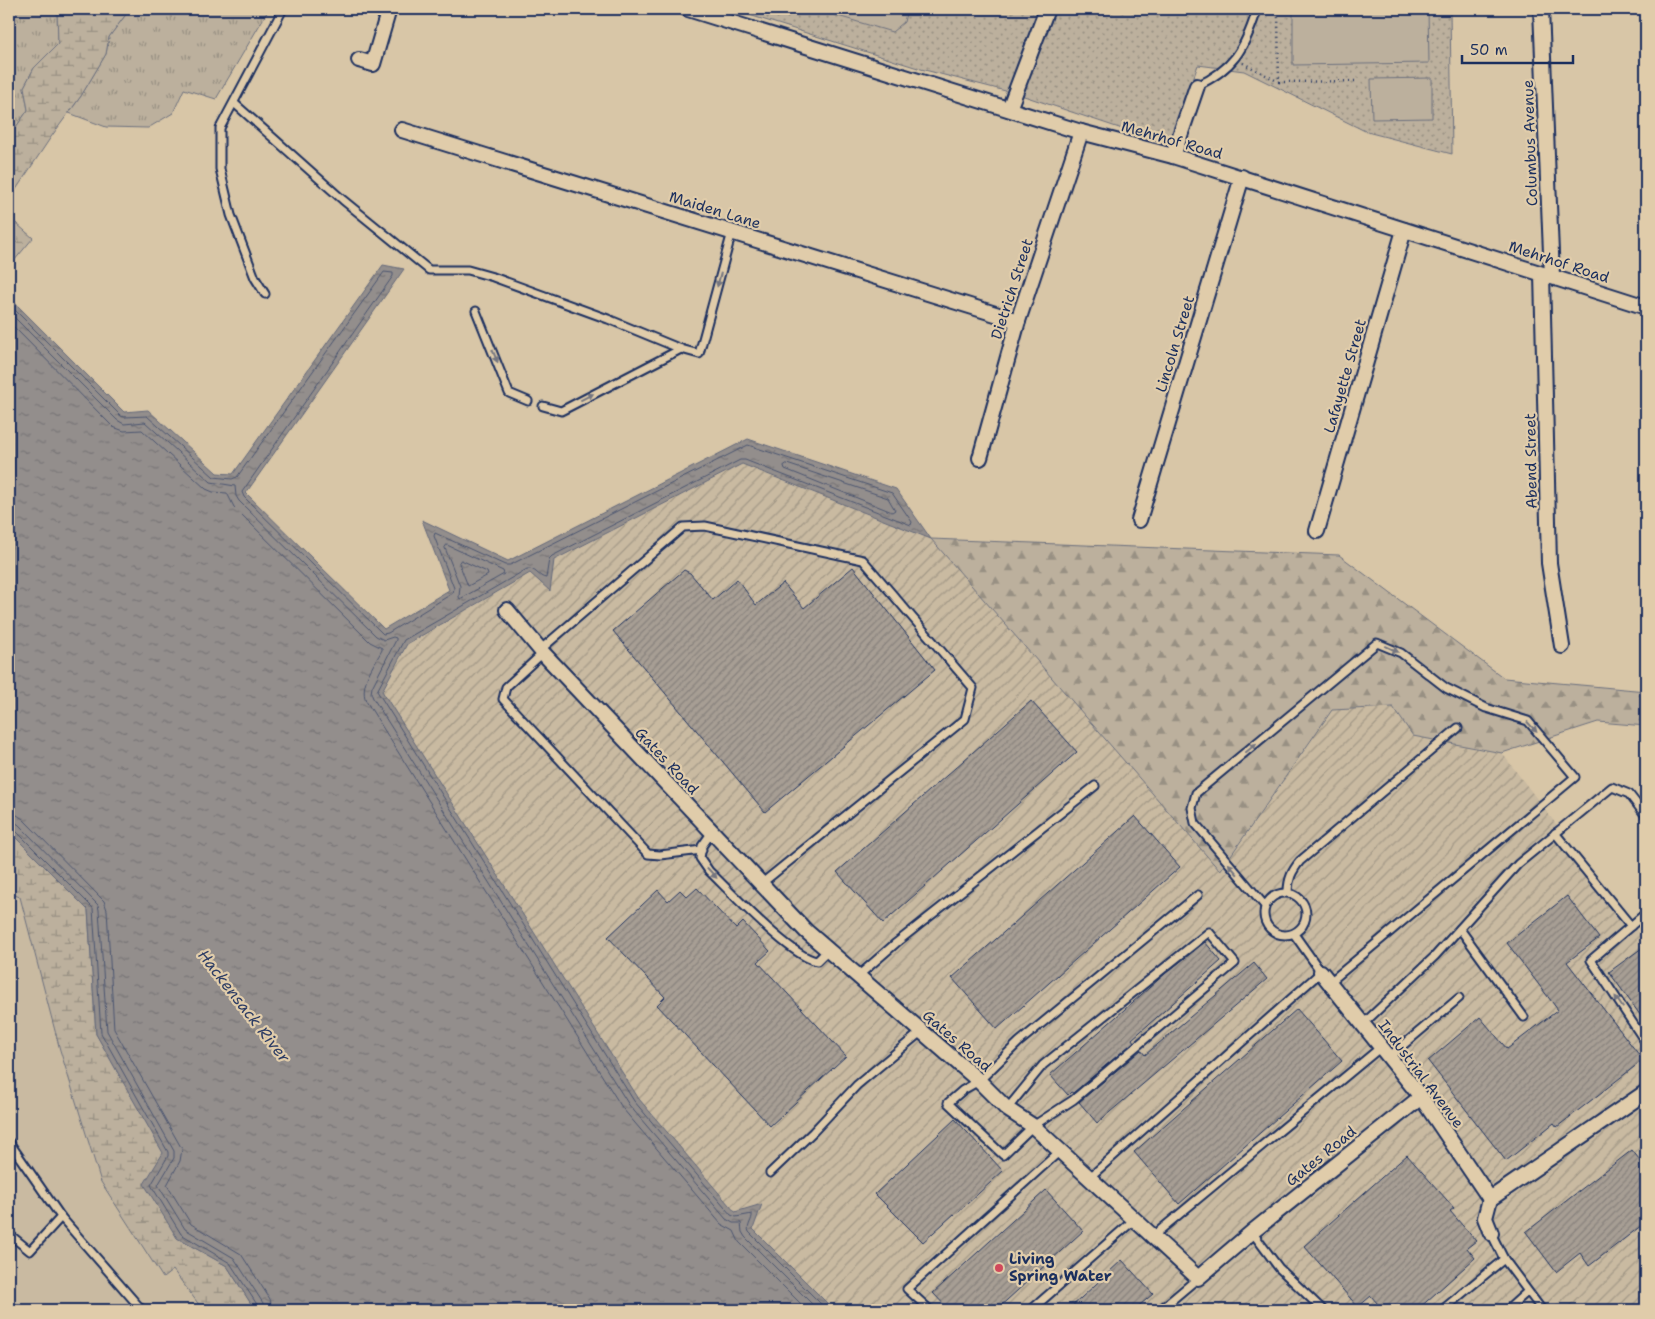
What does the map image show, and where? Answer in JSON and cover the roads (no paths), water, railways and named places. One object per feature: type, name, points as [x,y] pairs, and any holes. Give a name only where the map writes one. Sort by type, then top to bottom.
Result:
[{"type":"street","points":[[359,60],[373,64],[389,9]]},
{"type":"street","name":"Mehrhof Road","points":[[688,9],[1081,132],[1173,156],[1242,177],[1646,308]]},
{"type":"street","points":[[1010,109],[1046,9]]},
{"type":"street","name":"Columbus Avenue","points":[[1542,9],[1547,276]]},
{"type":"street","points":[[1173,156],[1197,86]]},
{"type":"street","name":"Maiden Lane","points":[[402,130],[1018,321]]},
{"type":"street","name":"Dietrich Street","points":[[980,458],[1018,321],[1081,132]]},
{"type":"street","name":"Lincoln Street","points":[[1139,520],[1242,177]]},
{"type":"street","name":"Lafayette Street","points":[[1317,531],[1404,230]]},
{"type":"street","name":"Abend Street","points":[[1547,276],[1549,564],[1562,646]]},
{"type":"street","name":"Gates Road","points":[[507,610],[541,652],[806,931],[979,1081],[1007,1109],[1033,1126],[1198,1278],[1252,1232],[1422,1097]]},
{"type":"street","name":"Industrial Avenue","points":[[1325,977],[1422,1097],[1490,1199]]},
{"type":"street","points":[[1491,1233],[1485,1218],[1490,1199],[1646,1092]]},
{"type":"lane","points":[[265,294],[255,278],[231,215],[220,169],[220,128],[282,9]]},
{"type":"lane","points":[[1197,86],[1214,78],[1230,65],[1248,38],[1256,14]]},
{"type":"lane","points":[[234,103],[343,200],[429,270],[468,270],[493,277],[608,319],[680,349],[699,354],[732,232]]},
{"type":"lane","points":[[476,311],[509,393],[528,401]]},
{"type":"lane","points":[[543,406],[561,411],[680,349]]},
{"type":"lane","points":[[702,850],[660,855],[648,854],[503,699],[506,687],[541,652],[683,527],[704,526],[863,560],[973,688],[965,719],[761,884]]},
{"type":"lane","points":[[1090,1177],[1325,977],[1575,777],[1528,721],[1486,708],[1446,688],[1400,653],[1377,643],[1196,793],[1192,808],[1194,823],[1265,906]]},
{"type":"lane","points":[[1288,892],[1288,883],[1292,872],[1300,861],[1458,728]]},
{"type":"lane","points":[[858,976],[896,943],[1095,786]]},
{"type":"lane","points":[[1363,1024],[1435,956],[1518,864],[1612,787],[1629,794],[1646,816]]},
{"type":"lane","points":[[712,832],[702,850],[700,858],[709,871],[782,941],[811,960],[816,961],[828,950]]},
{"type":"lane","points":[[1555,833],[1631,926]]},
{"type":"lane","points":[[1280,892],[1288,892],[1300,898],[1307,910],[1304,924],[1294,934],[1280,934],[1268,926],[1264,913],[1265,906],[1274,895],[1280,892]]},
{"type":"lane","points":[[1007,1109],[1043,1065],[1209,932],[1235,962],[1073,1100],[1033,1126],[1003,1155],[948,1103],[963,1090],[979,1081],[1019,1042],[1198,895]]},
{"type":"lane","points":[[1646,913],[1591,960],[1646,1042]]},
{"type":"lane","points":[[1460,929],[1524,1017]]},
{"type":"lane","points":[[1294,934],[1325,977]]},
{"type":"lane","points":[[1153,1236],[1385,1052],[1459,998]]},
{"type":"lane","points":[[770,1173],[813,1132],[856,1085],[922,1032]]},
{"type":"lane","points":[[9,1142],[61,1217],[142,1310]]},
{"type":"lane","points":[[930,1310],[907,1289],[1060,1151]]},
{"type":"lane","points":[[9,1234],[30,1251],[61,1217]]},
{"type":"lane","points":[[1031,1310],[1135,1219]]},
{"type":"lane","points":[[1252,1232],[1279,1268],[1323,1310]]},
{"type":"lane","points":[[1491,1233],[1504,1259],[1542,1310]]},
{"type":"lane","points":[[1442,1310],[1504,1259]]},
{"type":"lane","points":[[1160,1310],[1198,1278]]},
{"type":"lane","points":[[1507,1310],[1527,1292]]},
{"type":"water","name":"Hackensack River","points":[[383,265],[404,269],[246,493],[384,629],[449,590],[422,520],[508,561],[748,439],[896,489],[931,539],[742,464],[554,560],[550,591],[530,573],[407,644],[382,691],[639,1099],[735,1212],[762,1204],[753,1229],[834,1310],[255,1310],[227,1266],[177,1238],[144,1184],[163,1153],[96,1034],[88,910],[9,831],[9,297],[124,412],[148,410],[217,473],[233,474]]},
{"type":"place","name":"Living Spring Water","points":[[999,1268]]}]
